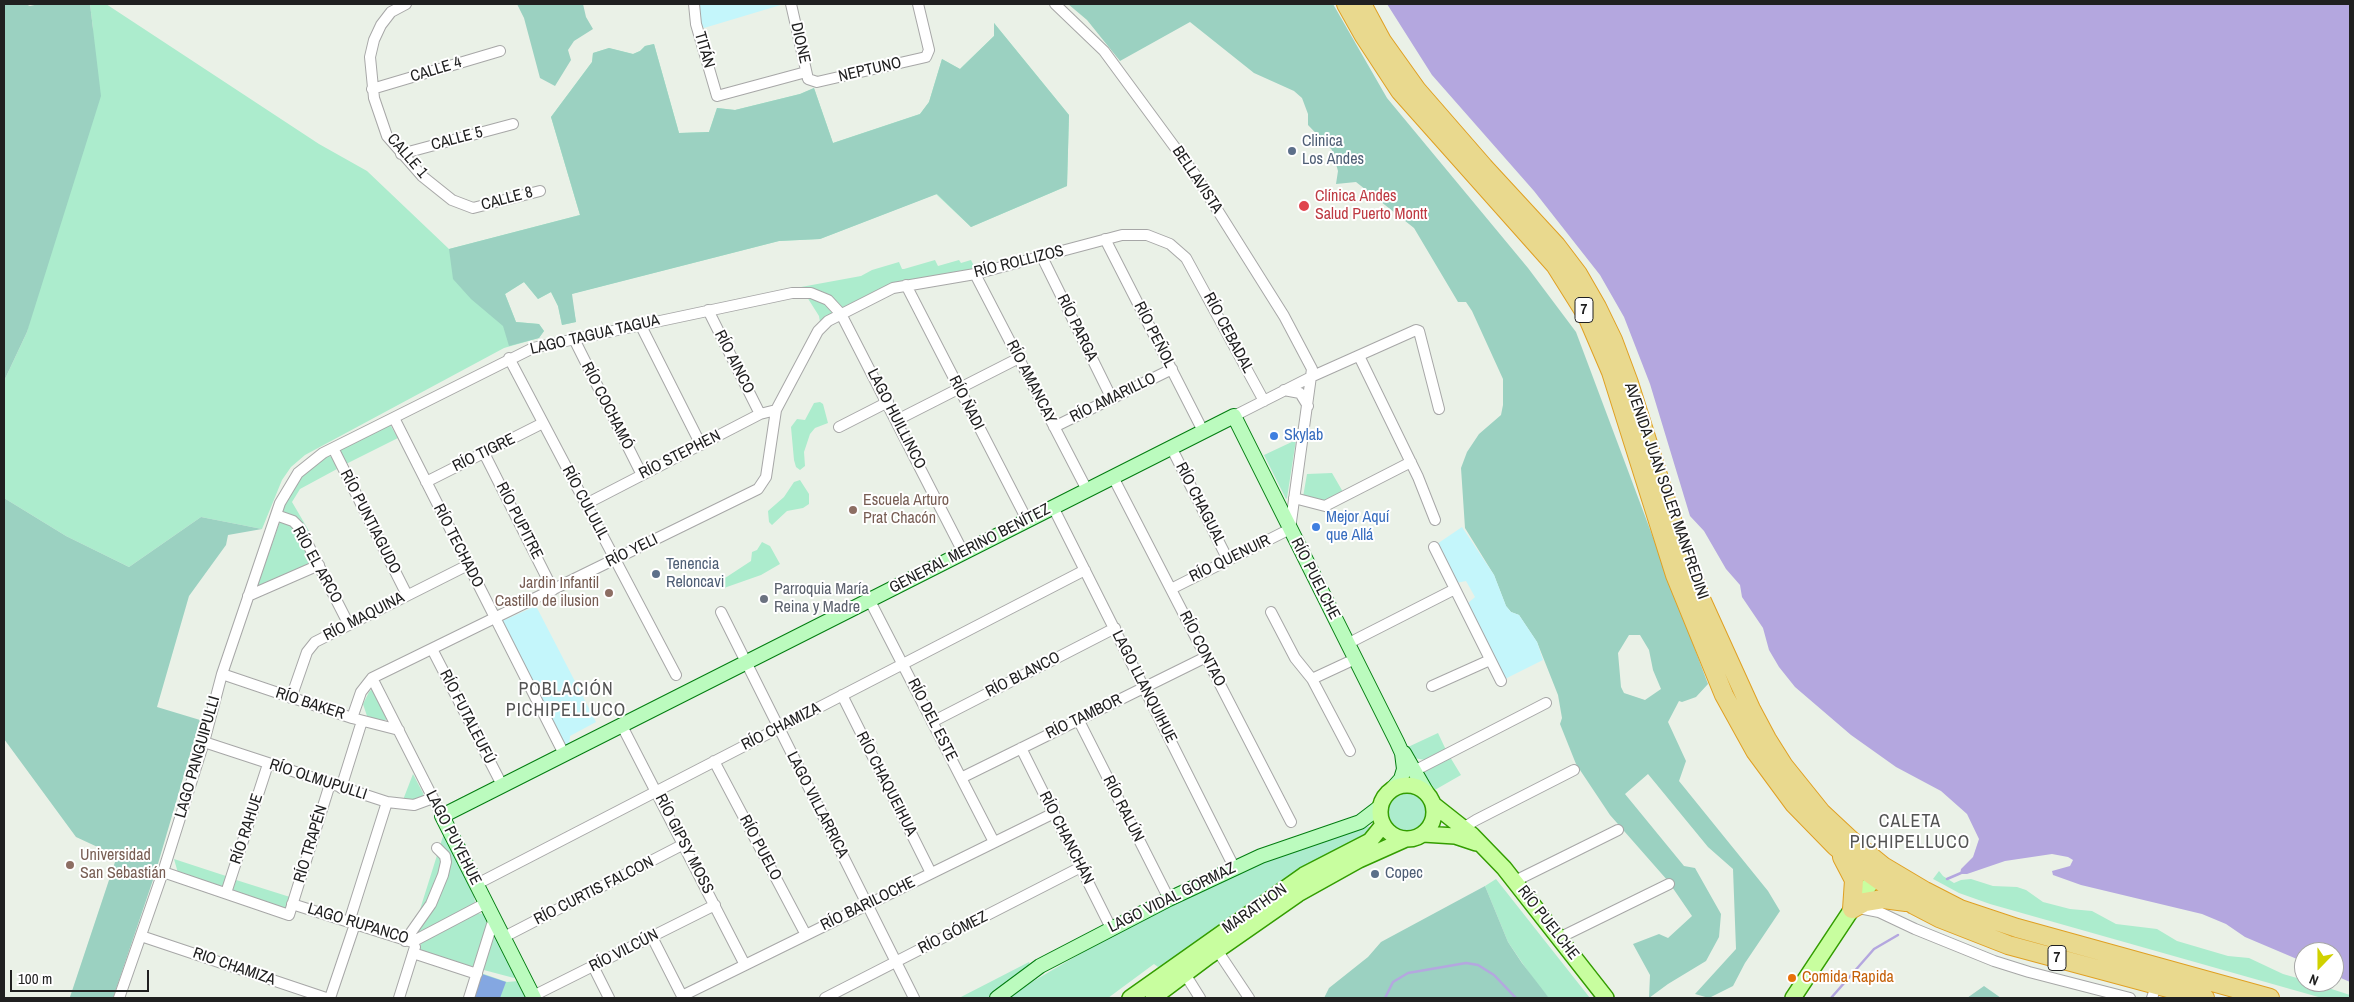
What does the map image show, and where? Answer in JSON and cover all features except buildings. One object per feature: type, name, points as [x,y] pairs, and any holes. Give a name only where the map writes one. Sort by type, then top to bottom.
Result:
[{"type":"highway","name":"AVENIDA JUAN SOLER MANFREDINI","points":[[1346,4],[1364,36],[1400,91],[1542,249],[1577,298],[1596,334],[1611,372],[1675,575],[1727,701],[1755,751],[1780,787],[1834,846],[1879,872],[1969,912],[2017,928],[2270,998]]},
{"type":"highway","name":"AVENIDA JUAN SOLER MANFREDINI","points":[[1362,4],[1382,41],[1417,90],[1484,167],[1556,245],[1578,274],[1607,326],[1622,363],[1690,571],[1753,714],[1784,766],[1814,804],[1879,872],[1914,905],[1949,923],[1992,940],[2154,992],[2205,998]]},
{"type":"highway","points":[[1834,846],[1846,862],[1854,880],[1852,909]]},
{"type":"highway","points":[[1852,909],[1865,902],[1883,899],[1900,900],[1914,905]]},
{"type":"highway","points":[[2154,992],[2161,969]]},
{"type":"main road","points":[[1411,784],[1430,799],[1434,819],[1430,827],[1423,834],[1406,839],[1392,834],[1382,818],[1385,796],[1393,788],[1411,784]]},
{"type":"main road","name":"RÍO PUELCHE","points":[[1430,799],[1487,850],[1515,881],[1606,998]]},
{"type":"main road","name":"MARATHON","points":[[1130,998],[1288,886],[1316,868],[1370,841],[1382,818]]},
{"type":"main road","name":"RÍO PUELCHE","points":[[1423,834],[1462,838],[1487,850]]},
{"type":"main road","name":"MARATHON","points":[[1153,998],[1217,950],[1298,894],[1359,860],[1406,839]]},
{"type":"main road","points":[[1793,998],[1879,872]]},
{"type":"street","name":"CALLE 1","points":[[406,4],[391,8],[377,33],[371,49],[372,89],[378,111],[387,136],[422,176],[452,200],[473,208]]},
{"type":"street","name":"TITÁN","points":[[694,4],[696,24],[717,96]]},
{"type":"street","name":"DIONE","points":[[791,4],[809,77]]},
{"type":"street","name":"NEPTUNO","points":[[717,96],[809,77],[822,82],[924,58],[929,50],[918,4]]},
{"type":"street","name":"BELLAVISTA","points":[[1055,4],[1104,51],[1196,176],[1284,316],[1311,367],[1313,376]]},
{"type":"street","name":"CALLE 4","points":[[372,89],[500,50]]},
{"type":"street","name":"CALLE 5","points":[[401,154],[513,124]]},
{"type":"street","name":"CALLE 8","points":[[473,208],[540,190]]},
{"type":"street","name":"RÍO ROLLIZOS","points":[[766,477],[776,410],[820,327],[841,314],[893,288],[976,274],[1130,234],[1147,235],[1175,248],[1191,265]]},
{"type":"street","name":"RÍO PEÑOL","points":[[1105,239],[1203,432]]},
{"type":"street","name":"RÍO PARGA","points":[[1042,257],[1112,399]]},
{"type":"street","name":"RÍO CEBADAL","points":[[1191,265],[1264,400]]},
{"type":"street","name":"RÍO AMANCAY","points":[[976,274],[1087,490]]},
{"type":"street","name":"RÍO ÑADI","points":[[906,285],[1027,520]]},
{"type":"street","name":"LAGO TAGUA TAGUA","points":[[276,515],[285,492],[298,473],[314,458],[509,358],[533,348],[573,337],[800,292],[824,297],[841,314]]},
{"type":"street","name":"RÍO AINCO","points":[[708,310],[760,414]]},
{"type":"street","name":"LAGO HUILLINCO","points":[[841,314],[888,402],[963,552]]},
{"type":"street","points":[[640,324],[700,445]]},
{"type":"street","name":"GENERAL MERINO BENÍTEZ","points":[[442,816],[1264,400],[1416,330],[1419,331],[1439,409]]},
{"type":"street","name":"RÍO COCHAMÓ","points":[[573,337],[642,475]]},
{"type":"street","points":[[1359,356],[1411,462],[1435,520]]},
{"type":"street","name":"RÍO CULULIL","points":[[509,358],[676,675]]},
{"type":"street","points":[[896,420],[1019,358]]},
{"type":"street","name":"RÍO AMARILLO","points":[[1054,427],[1172,369]]},
{"type":"street","points":[[1290,529],[1313,376]]},
{"type":"street","points":[[1283,391],[1300,393],[1308,406]]},
{"type":"street","points":[[840,427],[888,402]]},
{"type":"street","name":"RÍO STEPHEN","points":[[586,504],[760,414],[776,410]]},
{"type":"street","name":"RÍO PUELCHE","points":[[1234,416],[1397,742],[1416,770],[1430,799]]},
{"type":"street","name":"RÍO TECHADO","points":[[394,418],[564,754]]},
{"type":"street","name":"RÍO TIGRE","points":[[426,482],[543,423]]},
{"type":"street","name":"RÍO PUNTIAGUDO","points":[[332,448],[407,595]]},
{"type":"street","name":"RÍO CHAGUAL","points":[[1171,448],[1228,560]]},
{"type":"street","name":"RÍO PUPITRE","points":[[484,453],[553,590]]},
{"type":"street","points":[[1294,498],[1325,506],[1411,462]]},
{"type":"street","name":"RÍO YELI","points":[[372,678],[754,492],[766,477]]},
{"type":"street","name":"RÍO CONTAO","points":[[1113,477],[1290,822]]},
{"type":"street","name":"LAGO LLANQUIHUE","points":[[1053,507],[1234,867]]},
{"type":"street","name":"RÍO EL ARCO","points":[[276,515],[294,522],[299,527],[349,625]]},
{"type":"street","name":"LAGO PANGUIPULLI","points":[[119,998],[163,872],[204,742],[222,674],[276,515]]},
{"type":"street","name":"RÍO QUENUIR","points":[[1171,589],[1290,529]]},
{"type":"street","points":[[1434,547],[1501,681]]},
{"type":"street","points":[[248,596],[319,565]]},
{"type":"street","name":"RÍO MAQUINA","points":[[291,698],[310,646],[468,565]]},
{"type":"street","name":"RÍO CHAMIZA","points":[[477,884],[1085,570]]},
{"type":"street","points":[[1347,644],[1454,590]]},
{"type":"street","name":"RÍO DEL ESTE","points":[[869,599],[994,842]]},
{"type":"street","name":"LAGO VILLARRICA","points":[[721,612],[914,998]]},
{"type":"street","points":[[1272,612],[1295,658],[1312,679],[1350,751]]},
{"type":"street","name":"RÍO BLANCO","points":[[932,722],[1115,628]]},
{"type":"street","name":"RÍO FUTALEUFÚ","points":[[432,648],[502,785]]},
{"type":"street","name":"RÍO TAMBOR","points":[[961,778],[1206,657]]},
{"type":"street","points":[[1312,679],[1355,659]]},
{"type":"street","points":[[1432,686],[1490,660]]},
{"type":"street","name":"RÍO BAKER","points":[[222,674],[357,719],[399,730]]},
{"type":"street","points":[[357,719],[361,692],[372,678]]},
{"type":"street","name":"LAGO PUYEHUE","points":[[372,678],[534,997]]},
{"type":"street","name":"RÍO CHAQUEIHUA","points":[[842,695],[931,873]]},
{"type":"street","points":[[1416,770],[1546,703]]},
{"type":"street","name":"RÍO TRAPÉN","points":[[341,788],[357,719]]},
{"type":"street","name":"RÍO RALÚN","points":[[1078,719],[1169,899]]},
{"type":"street","name":"RÍO GIPSY MOSS","points":[[621,724],[746,965]]},
{"type":"street","name":"RÍO OLMUPULLI","points":[[204,742],[388,802],[414,805],[433,798]]},
{"type":"street","name":"RÍO PUELCHE","points":[[1393,788],[1401,779],[1404,769],[1397,742]]},
{"type":"street","name":"RÍO CHANCHÁN","points":[[1021,748],[1111,928]]},
{"type":"street","name":"RÍO PUELO","points":[[714,761],[806,935]]},
{"type":"street","name":"RÍO RAHUE","points":[[226,893],[268,764]]},
{"type":"street","points":[[1463,828],[1574,770]]},
{"type":"street","name":"RÍO TRAPÉN","points":[[292,904],[330,784]]},
{"type":"street","points":[[330,998],[388,802]]},
{"type":"street","name":"RÍO BARILOCHE","points":[[683,997],[1054,813]]},
{"type":"street","name":"LAGO VIDAL GORMAZ","points":[[997,998],[1040,966],[1111,928],[1234,867],[1360,822],[1382,818]]},
{"type":"street","points":[[1515,881],[1618,830]]},
{"type":"street","name":"RÍO CURTIS FALCON","points":[[504,937],[684,844]]},
{"type":"street","points":[[405,940],[431,904],[443,875],[446,862],[445,856],[437,848]]},
{"type":"street","name":"RÍO GÓMEZ","points":[[825,998],[1081,867]]},
{"type":"street","name":"LAGO RUPANCO","points":[[163,872],[289,915],[292,904],[405,940],[418,941]]},
{"type":"street","points":[[1559,938],[1669,884]]},
{"type":"street","points":[[399,998],[418,941],[486,903]]},
{"type":"street","name":"RÍO VILCÚN","points":[[534,997],[715,905]]},
{"type":"street","points":[[1852,909],[1869,909],[1879,912],[1937,939],[2020,970],[2130,998]]},
{"type":"street","points":[[469,998],[494,918]]},
{"type":"street","name":"RIO CHAMIZA","points":[[141,936],[326,998]]},
{"type":"street","points":[[652,937],[683,997]]},
{"type":"street","points":[[1217,950],[1249,998]]},
{"type":"street","points":[[413,953],[477,974]]},
{"type":"street","points":[[593,966],[609,998]]},
{"type":"street","points":[[1184,974],[1200,998]]},
{"type":"green space","points":[[90,4],[106,4],[319,144],[367,171],[449,249],[580,215],[551,117],[592,62],[593,53],[609,48],[633,54],[645,46],[654,44],[679,133],[709,132],[717,108],[735,110],[800,94],[814,88],[833,143],[920,114],[929,102],[942,59],[960,69],[994,36],[994,23],[1069,115],[1067,186],[971,227],[936,194],[820,239],[779,241],[571,294],[576,322],[562,325],[558,306],[551,292],[538,299],[524,282],[505,294],[516,322],[539,324],[544,331],[539,338],[504,348],[305,455],[291,467],[282,480],[262,529],[201,517],[129,567],[66,536],[4,498],[4,381],[27,332],[93,29]]},
{"type":"green space","points":[[935,260],[938,266],[959,260],[961,263],[971,260],[976,270],[928,278],[844,310],[834,299],[822,292],[801,287],[861,276],[872,270],[899,262],[902,269],[904,269]]},
{"type":"green space","points":[[807,297],[823,302],[832,309],[833,313],[820,322],[819,316]]},
{"type":"green space","points":[[820,402],[823,404],[828,423],[815,428],[810,434],[804,452],[805,466],[800,470],[796,467],[794,460],[791,427],[797,419],[805,420],[814,403]]},
{"type":"green space","points":[[389,423],[398,438],[344,465],[339,449]]},
{"type":"green space","points":[[1296,440],[1287,498],[1286,499],[1264,455]]},
{"type":"green space","points":[[328,455],[334,459],[337,469],[300,489],[292,502],[309,531],[305,534],[281,514],[283,507],[296,483],[314,465]]},
{"type":"green space","points":[[1332,473],[1343,492],[1326,501],[1303,497],[1307,474]]},
{"type":"green space","points":[[800,480],[809,494],[809,504],[803,508],[787,511],[772,525],[769,522],[768,511],[784,497],[794,482]]},
{"type":"green space","points":[[280,521],[294,526],[313,562],[257,587]]},
{"type":"green space","points":[[762,542],[770,546],[780,564],[761,575],[724,588],[722,580],[751,561],[752,552],[757,550]]},
{"type":"green space","points":[[372,689],[388,719],[382,721],[367,716],[363,704]]},
{"type":"green space","points":[[1438,733],[1446,750],[1425,760],[1414,758],[1408,747]]},
{"type":"green space","points":[[1450,757],[1461,775],[1433,791],[1423,775],[1425,770]]},
{"type":"green space","points":[[413,774],[424,797],[417,801],[403,800]]},
{"type":"green space","points":[[1407,791],[1422,797],[1428,812],[1422,827],[1407,833],[1392,827],[1386,812],[1392,797]]},
{"type":"green space","points":[[1363,826],[1373,827],[1370,834],[1169,963],[1158,967],[1154,964],[1108,998],[1009,998],[1025,986],[1097,944],[1231,875]]},
{"type":"green space","points":[[444,833],[474,896],[475,902],[473,905],[415,936],[412,935]]},
{"type":"green space","points":[[174,859],[229,877],[224,890],[178,873]]},
{"type":"green space","points":[[1939,871],[1954,883],[1971,879],[1993,886],[2017,887],[2026,890],[2043,902],[2070,909],[2092,911],[2116,924],[2157,929],[2177,941],[2228,956],[2249,958],[2294,977],[2294,990],[1990,904],[1959,893],[1933,879]]},
{"type":"green space","points":[[233,879],[290,897],[287,908],[285,910],[231,892]]},
{"type":"green space","points":[[1496,879],[1590,998],[1549,998],[1538,986],[1508,942],[1485,886]]},
{"type":"green space","points":[[477,913],[484,914],[488,922],[477,964],[472,969],[423,954],[420,949],[421,942]]},
{"type":"green space","points":[[493,932],[516,977],[514,978],[480,969]]},
{"type":"green space","points":[[1029,962],[1031,967],[990,998],[959,998]]},
{"type":"green space","points":[[481,973],[507,982],[519,981],[528,998],[472,998]]},
{"type":"green space","points":[[2301,992],[2341,992],[2350,995],[2350,998],[2322,998]]},
{"type":"shaded area","points":[[4,4],[25,4],[30,6],[39,4],[90,4],[101,96],[27,332],[4,381]]},
{"type":"shaded area","points":[[517,4],[583,4],[586,17],[593,29],[574,41],[568,50],[571,60],[555,86],[540,78],[524,18]]},
{"type":"shaded area","points":[[698,4],[784,4],[704,28],[699,22]]},
{"type":"shaded area","points":[[1068,4],[1333,4],[1387,98],[1528,268],[1576,332],[1708,684],[1696,697],[1682,702],[1679,701],[1668,722],[1686,761],[1679,781],[1768,891],[1780,911],[1745,963],[1733,986],[1709,998],[1695,994],[1736,949],[1733,869],[1708,847],[1648,774],[1625,794],[1684,866],[1695,868],[1721,914],[1719,937],[1706,961],[1649,998],[1650,975],[1633,944],[1659,934],[1668,938],[1692,916],[1668,881],[1610,815],[1576,764],[1560,724],[1562,718],[1558,695],[1537,642],[1519,615],[1511,612],[1506,606],[1494,575],[1465,528],[1461,468],[1467,452],[1479,434],[1501,415],[1503,405],[1503,379],[1472,311],[1466,302],[1458,302],[1414,228],[1356,182],[1336,184],[1338,171],[1332,150],[1308,125],[1308,114],[1302,98],[1294,91],[1254,73],[1190,22],[1120,61],[1087,20]],"holes":[[[1629,635],[1640,635],[1649,650],[1653,670],[1661,689],[1645,700],[1624,693],[1621,687],[1618,653]]]},
{"type":"shaded area","points":[[1387,4],[2350,4],[2350,982],[2344,979],[2344,942],[2294,942],[2294,958],[2245,937],[2226,924],[2202,914],[2081,885],[2053,875],[2052,871],[2070,866],[2073,860],[2068,857],[2052,854],[2005,861],[1967,874],[1960,874],[1961,869],[1973,857],[1979,839],[1967,814],[1941,791],[1896,767],[1851,735],[1795,687],[1779,667],[1769,650],[1763,628],[1742,597],[1740,585],[1726,569],[1704,531],[1690,516],[1650,384],[1624,317],[1600,275],[1534,191],[1432,75]]},
{"type":"shaded area","points":[[994,23],[1069,115],[1067,186],[971,227],[937,194],[820,239],[779,241],[572,294],[576,322],[562,325],[558,306],[551,292],[538,299],[524,282],[505,294],[516,322],[539,324],[544,331],[539,338],[509,346],[503,326],[471,299],[453,279],[449,249],[580,215],[551,117],[592,62],[593,53],[609,48],[633,54],[645,46],[654,44],[679,133],[709,132],[717,108],[735,110],[800,94],[814,88],[833,143],[920,114],[929,102],[942,59],[960,69],[994,36]]},
{"type":"shaded area","points":[[4,498],[66,536],[129,567],[201,517],[262,529],[228,535],[226,545],[189,596],[157,707],[200,720],[155,874],[113,998],[70,997],[117,856],[76,837],[4,739]]},
{"type":"shaded area","points":[[1462,527],[1494,575],[1506,606],[1511,612],[1519,615],[1537,642],[1543,660],[1505,679],[1467,604],[1475,597],[1466,581],[1456,583],[1437,544]]},
{"type":"shaded area","points":[[536,606],[596,722],[570,736],[569,746],[566,747],[502,621]]},
{"type":"shaded area","points":[[1485,886],[1508,942],[1549,998],[1324,998],[1329,988],[1368,957],[1381,942]]},
{"type":"shaded area","points":[[482,974],[506,982],[500,998],[474,998]]},
{"type":"shaded area","points":[[1984,986],[2001,998],[1967,998]]},
{"type":"waterway","points":[[1947,879],[1961,873]]},
{"type":"waterway","points":[[1831,998],[1874,949],[1898,935]]},
{"type":"waterway","points":[[1385,998],[1393,982],[1408,973],[1466,963],[1478,965],[1494,975],[1516,998]]},
{"type":"place","name":"Clinica Los Andes","points":[[1292,151]]},
{"type":"place","name":"Clínica Andes Salud Puerto Montt","points":[[1304,206]]},
{"type":"place","name":"Skylab","points":[[1274,436]]},
{"type":"place","name":"Escuela Arturo Prat Chacón","points":[[853,510]]},
{"type":"place","name":"Mejor Aquí que Allá","points":[[1316,527]]},
{"type":"place","name":"Tenencia Reloncavi","points":[[656,574]]},
{"type":"place","name":"Jardin Infantil Castillo de ilusion","points":[[609,593]]},
{"type":"place","name":"Parroquia María Reina y Madre","points":[[764,599]]},
{"type":"place","name":"Universidad San Sebastián","points":[[70,865]]},
{"type":"place","name":"Copec","points":[[1375,874]]},
{"type":"place","name":"Comida Rapida","points":[[1792,978]]},
{"type":"district","name":"POBLACIÓN PICHIPELLUCO","points":[[566,700]]},
{"type":"district","name":"CALETA PICHIPELLUCO","points":[[1910,832]]}]
